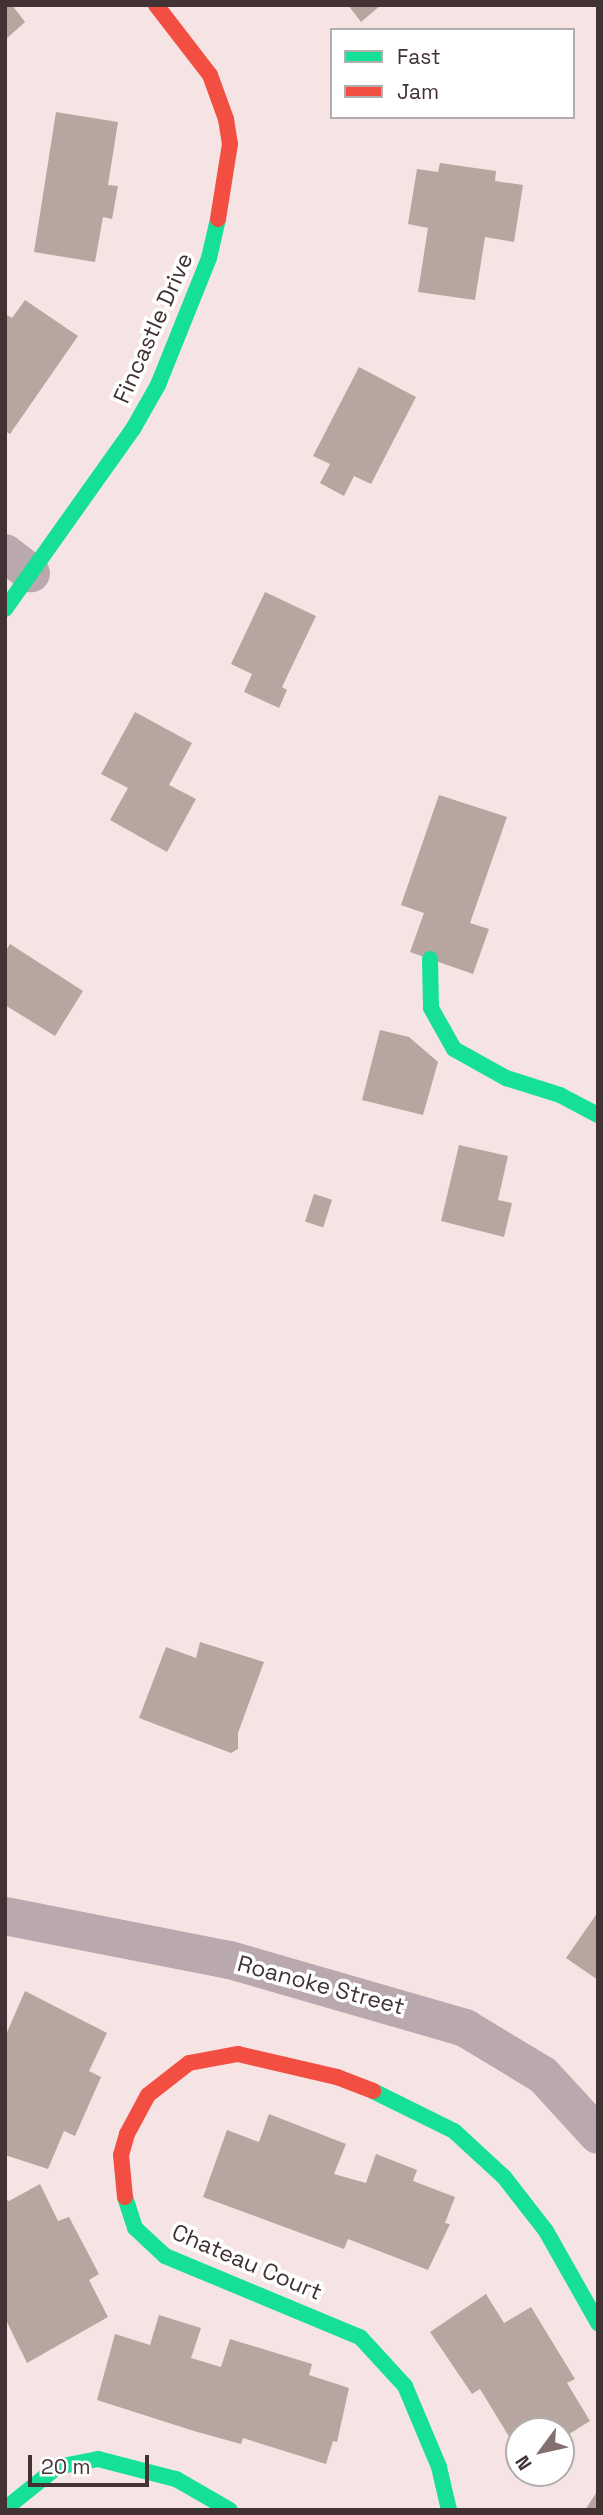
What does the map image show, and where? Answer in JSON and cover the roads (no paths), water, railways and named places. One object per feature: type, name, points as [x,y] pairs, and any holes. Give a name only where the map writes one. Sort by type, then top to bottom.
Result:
[{"type":"street","name":"Fincastle Drive","points":[[5,609],[18,563],[158,385],[209,258],[227,183],[230,144],[220,97],[197,55],[156,5]]},
{"type":"street","points":[[430,959],[431,1008],[454,1049],[506,1078],[560,1095],[598,1115]]},
{"type":"street","name":"Roanoke Street","points":[[5,1916],[230,1960],[455,2024],[506,2049],[543,2075],[598,2135]]},
{"type":"street","name":"Chateau Court","points":[[449,2510],[439,2467],[411,2397],[390,2365],[360,2337],[165,2256],[135,2228],[120,2183],[121,2155],[148,2095],[189,2063],[238,2054],[337,2077],[404,2104],[454,2131],[504,2177],[545,2231],[598,2323]]},
{"type":"street","points":[[5,2509],[57,2467],[98,2459],[176,2479],[230,2510]]}]
